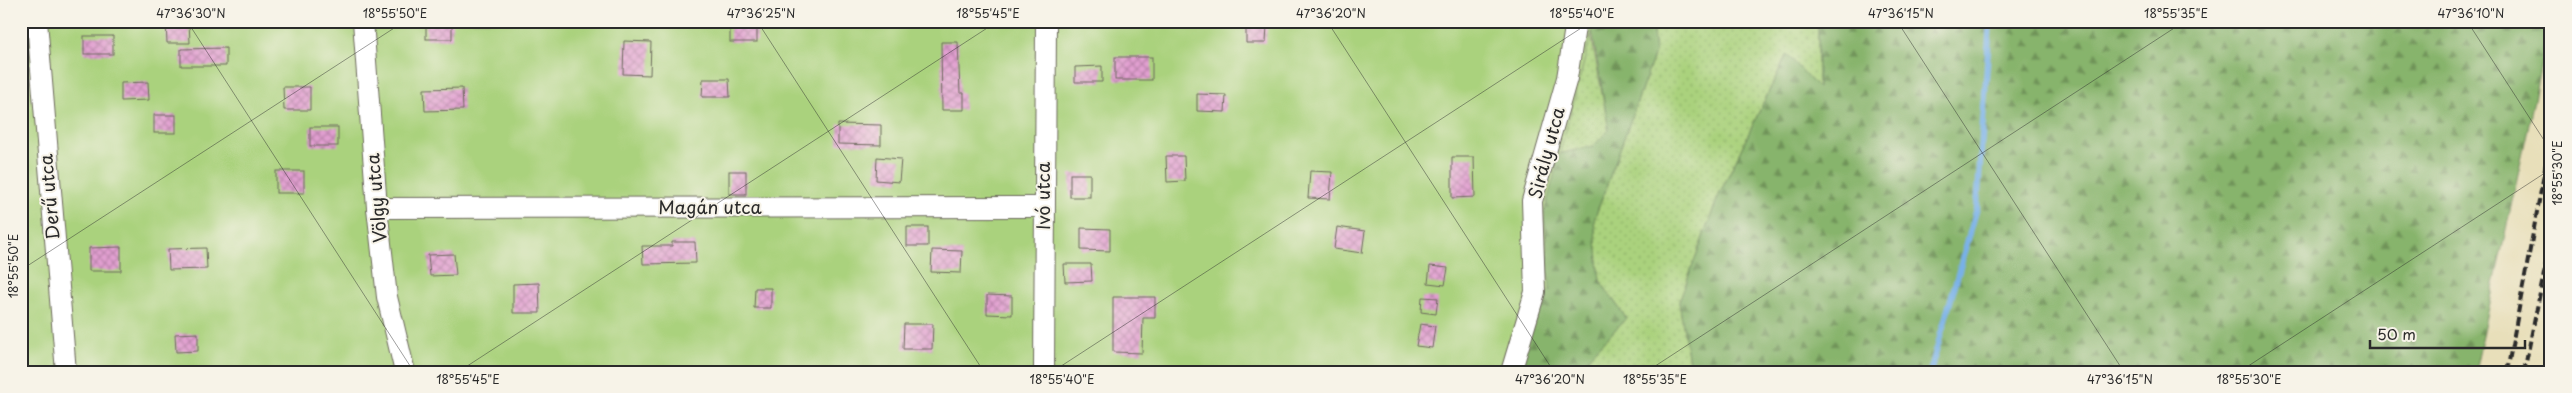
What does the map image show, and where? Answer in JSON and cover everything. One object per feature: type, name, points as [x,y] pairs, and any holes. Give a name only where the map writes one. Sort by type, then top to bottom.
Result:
[{"type":"street","name":"Derű utca","points":[[37,21],[66,372]]},
{"type":"street","name":"Völgy utca","points":[[363,21],[377,208],[387,297],[405,372]]},
{"type":"street","name":"Ivó utca","points":[[1044,372],[1043,207],[1046,21]]},
{"type":"street","name":"Sirály utca","points":[[1511,372],[1535,292],[1532,201],[1567,78],[1576,21]]},
{"type":"street","name":"Magán utca","points":[[377,208],[1043,207]]},
{"type":"green space","points":[[21,21],[1593,21],[1592,31],[1544,213],[1550,291],[1535,292],[1517,372],[21,372]]},
{"type":"green space","points":[[1593,21],[1652,21],[1655,53],[1594,220],[1600,281],[1626,318],[1575,372],[1517,372],[1535,292],[1550,291],[1544,213],[1559,154],[1593,146],[1609,130],[1592,31]]},
{"type":"green space","points":[[1652,21],[1818,21],[1818,89],[1787,54],[1718,197],[1679,302],[1689,362],[1698,372],[1575,372],[1626,318],[1600,281],[1594,220],[1655,53]]},
{"type":"green space","points":[[1818,21],[2549,21],[2533,105],[2475,372],[1698,372],[1689,362],[1679,302],[1718,197],[1787,54],[1818,88]]},
{"type":"green space","points":[[1591,35],[1609,130],[1593,146],[1559,154]]},
{"type":"building","points":[[166,21],[189,21],[190,43],[167,43]]},
{"type":"building","points":[[426,21],[452,21],[452,39],[426,39]]},
{"type":"building","points":[[730,21],[757,21],[757,42],[730,42]]},
{"type":"building","points":[[1246,24],[1267,25],[1266,43],[1246,43]]},
{"type":"building","points":[[84,36],[113,36],[113,54],[84,54]]},
{"type":"building","points":[[624,41],[651,42],[650,75],[623,74]]},
{"type":"building","points":[[941,42],[958,42],[960,93],[964,93],[964,110],[942,110]]},
{"type":"building","points":[[226,48],[226,66],[181,66],[181,49]]},
{"type":"building","points":[[1115,57],[1152,57],[1152,80],[1115,80]]},
{"type":"building","points":[[1102,66],[1102,82],[1075,82],[1075,67]]},
{"type":"building","points":[[703,79],[729,79],[730,97],[702,97]]},
{"type":"building","points":[[148,82],[149,100],[121,101],[121,83]]},
{"type":"building","points":[[283,87],[310,87],[310,110],[284,110]]},
{"type":"building","points":[[462,88],[463,110],[425,111],[424,89]]},
{"type":"building","points":[[1197,94],[1226,95],[1225,112],[1197,111]]},
{"type":"building","points":[[154,115],[176,115],[176,133],[154,133]]},
{"type":"building","points":[[838,124],[881,125],[881,145],[838,144]]},
{"type":"building","points":[[310,127],[338,127],[338,146],[310,146]]},
{"type":"building","points":[[1166,156],[1184,156],[1185,181],[1167,182]]},
{"type":"building","points":[[877,157],[901,159],[899,182],[876,180]]},
{"type":"building","points":[[1452,157],[1474,157],[1475,197],[1452,198]]},
{"type":"building","points":[[276,171],[304,171],[304,193],[276,193]]},
{"type":"building","points":[[729,171],[746,171],[746,194],[729,194]]},
{"type":"building","points":[[1310,171],[1332,172],[1330,199],[1308,198]]},
{"type":"building","points":[[1070,174],[1090,174],[1090,197],[1070,197]]},
{"type":"building","points":[[907,227],[928,227],[928,246],[907,246]]},
{"type":"building","points":[[1337,227],[1365,231],[1362,253],[1334,249]]},
{"type":"building","points":[[1081,228],[1110,229],[1110,251],[1081,250]]},
{"type":"building","points":[[672,242],[695,242],[696,263],[643,264],[642,246],[672,246]]},
{"type":"building","points":[[121,247],[121,271],[89,271],[89,248]]},
{"type":"building","points":[[206,248],[207,269],[169,270],[168,249]]},
{"type":"building","points":[[932,250],[962,251],[961,273],[931,272]]},
{"type":"building","points":[[454,254],[456,275],[430,276],[428,255]]},
{"type":"building","points":[[1064,264],[1091,264],[1092,281],[1065,282]]},
{"type":"building","points":[[1430,266],[1448,268],[1445,285],[1428,283]]},
{"type":"building","points":[[539,283],[540,313],[513,313],[513,284]]},
{"type":"building","points":[[755,288],[771,288],[771,308],[754,308]]},
{"type":"building","points":[[987,295],[1012,296],[1012,315],[987,314]]},
{"type":"building","points":[[1113,297],[1155,297],[1155,318],[1143,318],[1142,353],[1113,352]]},
{"type":"building","points":[[1422,297],[1438,298],[1436,314],[1421,312]]},
{"type":"building","points":[[904,324],[933,324],[932,349],[903,349]]},
{"type":"building","points":[[1420,324],[1435,326],[1432,348],[1416,346]]},
{"type":"building","points":[[198,333],[198,351],[176,352],[175,334]]},
{"type":"waterway","points":[[1930,372],[1977,208],[1990,21]]},
{"type":"railway","points":[[2507,372],[2551,137]]},
{"type":"railway","points":[[2524,372],[2551,239]]}]
